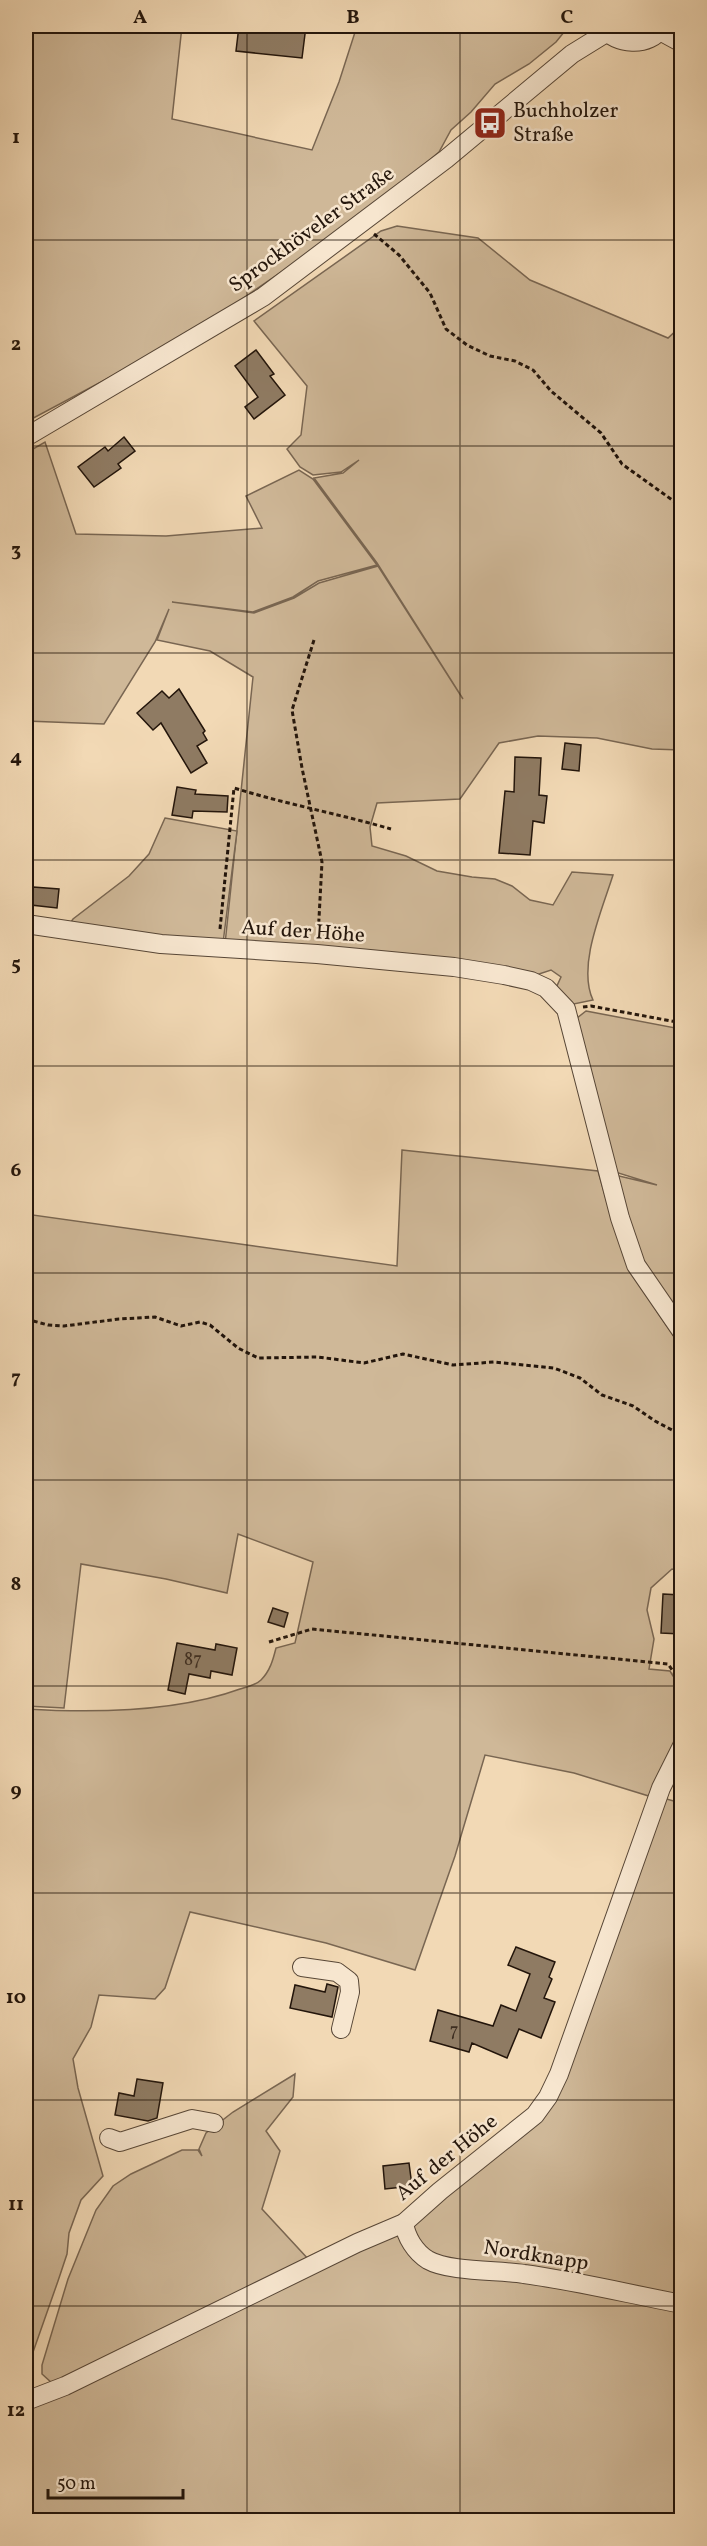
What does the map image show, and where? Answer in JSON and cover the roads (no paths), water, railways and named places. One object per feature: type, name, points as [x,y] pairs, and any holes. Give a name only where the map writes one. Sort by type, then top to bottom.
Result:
[{"type":"street","name":"Sprockhöveler Straße","points":[[26,437],[263,297],[446,159],[603,29],[620,40],[631,42],[642,41],[662,28]]},
{"type":"street","points":[[662,28],[681,43]]},
{"type":"street","name":"Auf der Höhe","points":[[26,924],[161,944],[317,954],[454,967],[531,981],[546,988],[566,1010],[620,1218],[636,1265],[681,1332]]},
{"type":"street","name":"Auf der Höhe","points":[[26,2401],[75,2382],[357,2243],[404,2223],[535,2115],[548,2097],[590,1988],[661,1788],[681,1746]]},
{"type":"street","points":[[302,1967],[337,1972],[349,1981],[350,1992],[341,2029]]},
{"type":"street","points":[[109,2138],[120,2142],[192,2119],[214,2123]]},
{"type":"street","name":"Nordknapp","points":[[404,2223],[405,2234],[429,2260],[453,2266],[525,2274],[681,2304]]},
{"type":"place","name":"Buchholzer Straße","points":[[490,123]]}]
